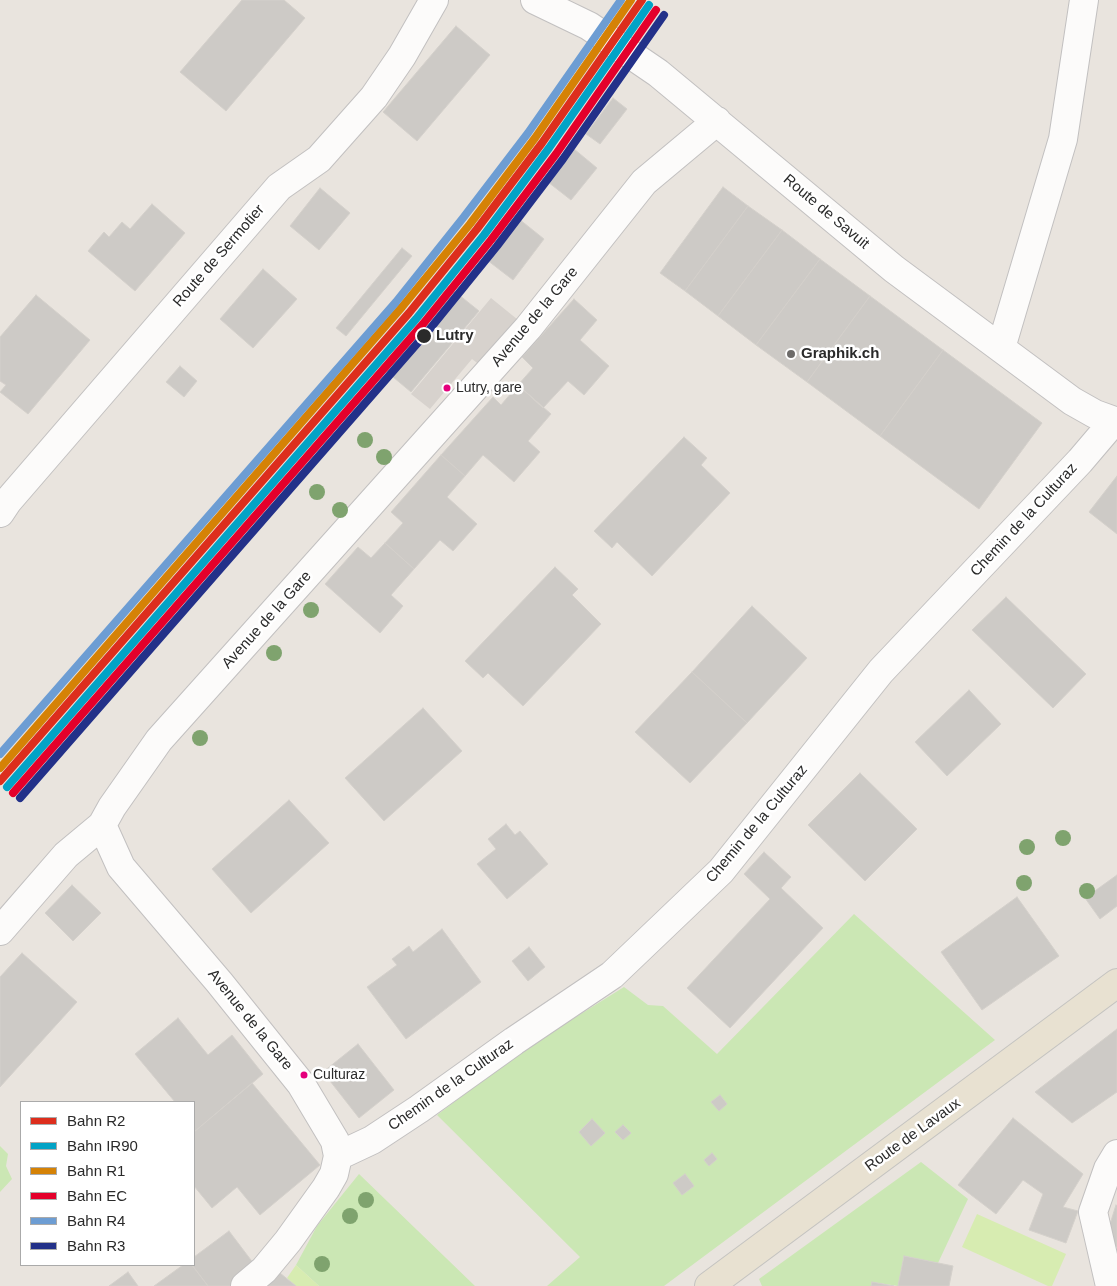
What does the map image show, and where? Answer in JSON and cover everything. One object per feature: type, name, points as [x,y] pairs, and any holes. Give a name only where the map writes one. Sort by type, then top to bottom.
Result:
[{"type":"main road","name":"Route de Lavaux","points":[[709,1286],[1117,983]]},
{"type":"street","name":"Route de Sermotier","points":[[0,513],[15,493],[278,187],[319,159],[374,98],[407,48],[434,0]]},
{"type":"street","name":"Route de Savuit","points":[[535,0],[589,26],[658,73],[894,269],[1072,402],[1115,422]]},
{"type":"street","points":[[1001,348],[1064,139],[1084,0]]},
{"type":"street","name":"Avenue de la Gare","points":[[338,1156],[333,1136],[304,1087],[121,866],[102,825],[112,807],[159,740],[528,328],[644,182],[717,121]]},
{"type":"street","name":"Chemin de la Culturaz","points":[[338,1156],[372,1140],[419,1109],[514,1041],[612,975],[721,871],[881,671],[1115,422]]},
{"type":"street","points":[[0,931],[66,855],[102,825]]},
{"type":"street","points":[[1110,1286],[1093,1212],[1108,1169],[1117,1154]]},
{"type":"street","points":[[245,1286],[264,1270],[288,1242],[326,1188],[334,1174],[338,1156]]},
{"type":"green space","points":[[854,914],[995,1040],[664,1286],[547,1286],[580,1257],[437,1115],[523,1050],[624,987],[648,1005],[663,1006],[717,1054]]},
{"type":"green space","points":[[0,1146],[8,1154],[6,1166],[12,1179],[0,1192]]},
{"type":"green space","points":[[921,1162],[968,1199],[938,1263],[904,1256],[898,1286],[872,1282],[871,1286],[762,1286],[759,1279]]},
{"type":"green space","points":[[359,1174],[475,1286],[319,1286],[296,1265],[317,1226]]},
{"type":"green space","points":[[977,1214],[1066,1254],[1052,1286],[1048,1286],[962,1247]]},
{"type":"green space","points":[[296,1265],[319,1286],[296,1286],[287,1278]]},
{"type":"shaded area","points":[[491,298],[528,328],[489,372],[472,359],[430,409],[411,394]]},
{"type":"building","points":[[242,0],[284,0],[305,18],[226,111],[180,72]]},
{"type":"building","points":[[456,26],[490,55],[417,141],[383,112]]},
{"type":"building","points":[[613,98],[627,109],[600,144],[586,134]]},
{"type":"building","points":[[574,149],[597,168],[571,200],[548,182]]},
{"type":"building","points":[[723,187],[748,206],[685,291],[660,273]]},
{"type":"building","points":[[320,188],[350,213],[319,250],[290,226]]},
{"type":"building","points":[[152,204],[185,233],[135,291],[88,251],[104,232],[109,237],[122,222],[130,229]]},
{"type":"building","points":[[748,206],[782,230],[718,316],[685,291]]},
{"type":"building","points":[[519,219],[544,239],[513,280],[487,260]]},
{"type":"building","points":[[782,230],[820,259],[756,345],[718,316]]},
{"type":"building","points":[[402,248],[412,256],[346,336],[336,328]]},
{"type":"building","points":[[820,259],[870,296],[807,382],[756,345]]},
{"type":"building","points":[[263,269],[297,299],[253,348],[220,319]]},
{"type":"building","points":[[448,286],[479,311],[411,392],[381,367]]},
{"type":"building","points":[[36,295],[90,340],[28,414],[0,392],[6,385],[0,381],[0,337]]},
{"type":"building","points":[[870,296],[943,350],[880,436],[807,382]]},
{"type":"building","points":[[574,299],[597,320],[580,340],[609,366],[584,395],[568,381],[543,408],[518,385],[533,368],[522,357]]},
{"type":"building","points":[[943,350],[1042,423],[979,509],[880,436]]},
{"type":"building","points":[[180,366],[197,381],[184,397],[166,382]]},
{"type":"building","points":[[518,385],[551,414],[528,441],[540,452],[514,482],[483,455],[465,476],[441,455],[493,397],[501,405]]},
{"type":"building","points":[[684,437],[707,458],[701,465],[730,493],[652,576],[617,542],[612,548],[594,531]]},
{"type":"building","points":[[441,455],[465,476],[447,497],[477,524],[453,551],[440,540],[414,569],[385,543],[403,523],[391,512]]},
{"type":"building","points":[[1117,476],[1117,534],[1089,512]]},
{"type":"building","points":[[385,543],[414,569],[391,595],[403,606],[380,633],[325,584],[358,547],[371,558]]},
{"type":"building","points":[[555,567],[578,589],[572,595],[601,624],[523,706],[488,673],[483,678],[465,661]]},
{"type":"building","points":[[1006,597],[1086,674],[1053,708],[972,630]]},
{"type":"building","points":[[752,606],[807,658],[747,723],[692,672]]},
{"type":"building","points":[[692,672],[747,723],[690,783],[635,732]]},
{"type":"building","points":[[969,690],[1001,724],[947,776],[915,742]]},
{"type":"building","points":[[423,708],[462,751],[384,821],[345,778]]},
{"type":"building","points":[[860,773],[917,829],[865,881],[808,825]]},
{"type":"building","points":[[289,800],[329,843],[251,913],[212,869]]},
{"type":"building","points":[[506,824],[515,835],[520,831],[548,864],[507,899],[477,864],[496,849],[488,839]]},
{"type":"building","points":[[764,852],[791,877],[781,888],[823,928],[730,1028],[687,988],[770,899],[744,874]]},
{"type":"building","points":[[1117,875],[1117,906],[1100,919],[1085,898]]},
{"type":"building","points":[[72,885],[101,913],[73,941],[45,913]]},
{"type":"building","points":[[1017,897],[1059,956],[982,1010],[941,952]]},
{"type":"building","points":[[442,929],[481,982],[406,1039],[367,987],[397,965],[392,959],[409,946],[413,952]]},
{"type":"building","points":[[529,947],[545,967],[528,981],[512,961]]},
{"type":"building","points":[[22,953],[77,1002],[0,1087],[0,977]]},
{"type":"building","points":[[178,1018],[208,1055],[232,1035],[263,1074],[195,1131],[195,1101],[174,1101],[135,1054]]},
{"type":"building","points":[[1117,1029],[1117,1092],[1072,1123],[1035,1092]]},
{"type":"building","points":[[358,1044],[394,1090],[359,1118],[323,1072]]},
{"type":"building","points":[[252,1083],[320,1165],[260,1215],[237,1187],[212,1208],[195,1187],[195,1131]]},
{"type":"building","points":[[720,1095],[727,1104],[719,1111],[711,1102]]},
{"type":"building","points":[[1013,1118],[1083,1174],[1063,1207],[1078,1211],[1066,1243],[1029,1230],[1043,1194],[1023,1180],[996,1214],[958,1185]]},
{"type":"building","points":[[592,1119],[605,1133],[591,1146],[579,1132]]},
{"type":"building","points":[[623,1125],[631,1133],[623,1140],[615,1132]]},
{"type":"building","points":[[712,1153],[717,1159],[709,1166],[704,1160]]},
{"type":"building","points":[[685,1174],[694,1186],[682,1195],[673,1183]]},
{"type":"building","points":[[1117,1206],[1117,1247],[1105,1240]]},
{"type":"building","points":[[229,1231],[257,1268],[233,1286],[208,1286],[193,1266],[195,1266],[195,1256]]},
{"type":"building","points":[[904,1256],[953,1266],[949,1286],[898,1286]]},
{"type":"building","points":[[182,1266],[193,1266],[208,1286],[154,1286]]},
{"type":"building","points":[[275,1269],[296,1286],[259,1286]]},
{"type":"building","points":[[128,1272],[138,1286],[109,1286]]},
{"type":"building","points":[[872,1282],[894,1286],[871,1286]]},
{"type":"rail line","name":"R4","points":[[0,754],[396,302],[528,133],[621,0]]},
{"type":"rail line","name":"R1","points":[[0,768],[402,307],[470,224],[535,138],[631,0]]},
{"type":"rail line","name":"R2","points":[[0,781],[409,313],[477,229],[542,143],[642,0]]},
{"type":"rail line","name":"IR90","points":[[7,787],[416,319],[484,235],[549,148],[649,5]]},
{"type":"rail line","name":"EC","points":[[13,793],[423,324],[491,240],[556,154],[656,10]]},
{"type":"rail line","name":"R3","points":[[20,798],[429,330],[497,246],[563,159],[664,15]]},
{"type":"place","name":"Lutry","points":[[424,336]]},
{"type":"place","name":"Graphik.ch","points":[[791,354]]},
{"type":"place","name":"Lutry, gare","points":[[447,388]]},
{"type":"place","name":"Culturaz","points":[[304,1075]]}]
